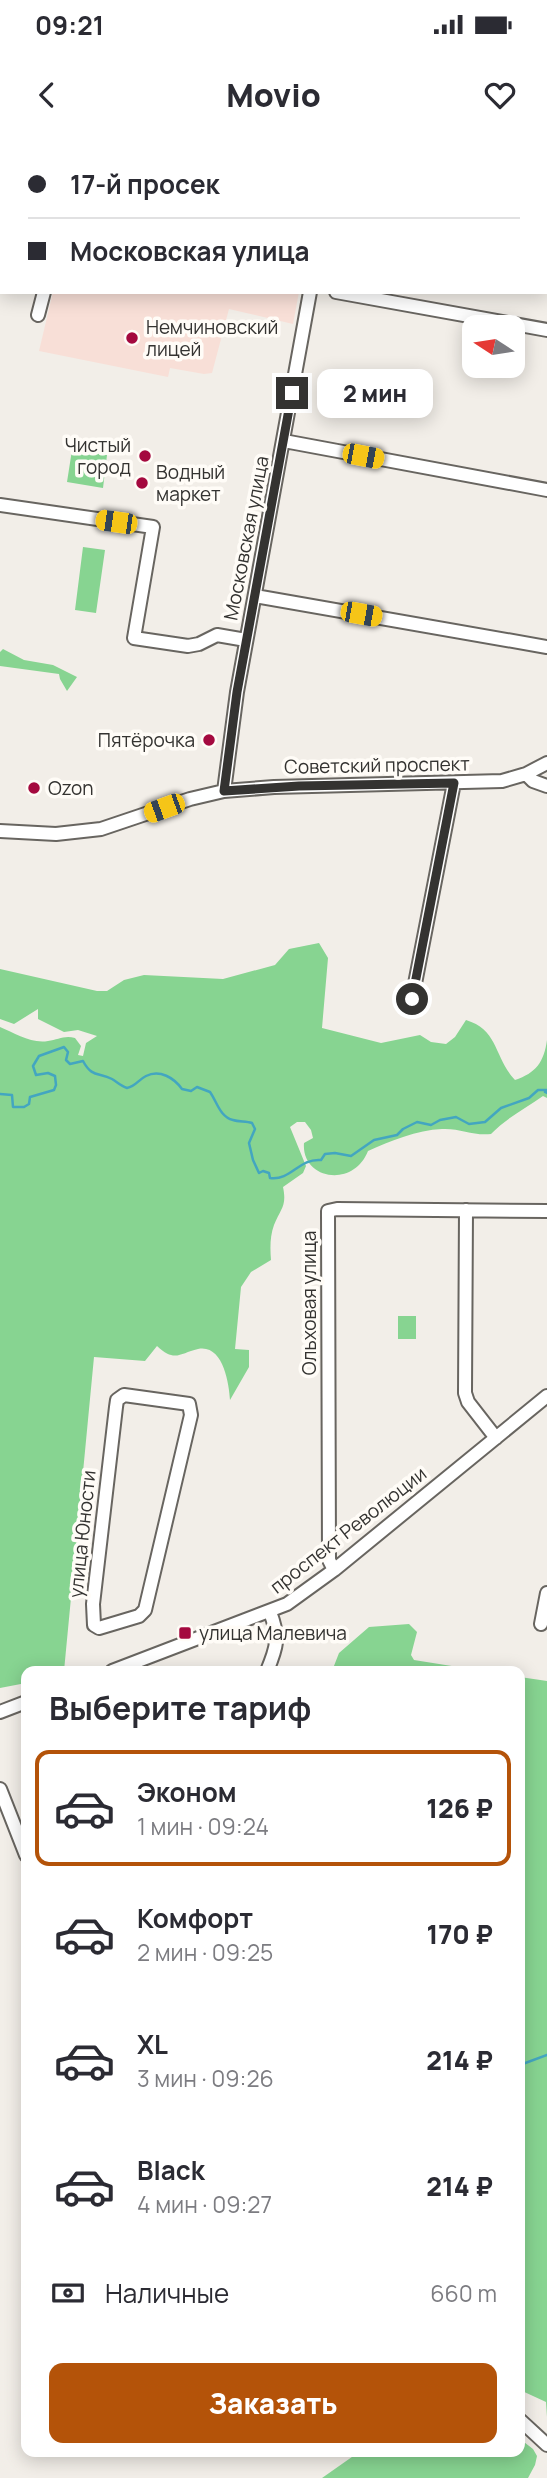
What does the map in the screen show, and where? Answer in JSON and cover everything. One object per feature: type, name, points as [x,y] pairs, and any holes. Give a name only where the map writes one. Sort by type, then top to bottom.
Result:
[{"type":"street","points":[[38,315],[43,294]]},
{"type":"street","name":"Московская улица","points":[[224,791],[246,640],[310,294]]},
{"type":"street","points":[[347,294],[547,330]]},
{"type":"street","points":[[284,441],[547,490]]},
{"type":"street","points":[[0,505],[153,527],[134,638],[188,646],[217,635],[246,640]]},
{"type":"street","points":[[255,596],[547,647]]},
{"type":"street","name":"Советский проспект","points":[[0,831],[56,834],[101,829],[190,799],[224,791],[502,780],[526,774],[547,763]]},
{"type":"street","points":[[526,774],[533,781],[547,786]]},
{"type":"street","points":[[412,999],[454,783]]},
{"type":"street","points":[[466,1210],[466,1398],[496,1438]]},
{"type":"street","name":"Ольховая улица","points":[[334,1570],[329,1549],[328,1211],[547,1210]]},
{"type":"street","name":"улица Юности","points":[[124,1395],[189,1404],[191,1415],[181,1454],[143,1613],[103,1628],[96,1628],[93,1604],[116,1407],[120,1397],[124,1395]]},
{"type":"street","name":"проспект Революции","points":[[125,1666],[287,1604],[334,1570],[547,1396]]},
{"type":"street","points":[[541,1624],[547,1593]]},
{"type":"street","points":[[269,1666],[277,1645],[277,1631],[270,1612]]},
{"type":"street","points":[[0,1712],[21,1704]]},
{"type":"street","points":[[0,1788],[21,1838]]},
{"type":"street","points":[[525,2425],[547,2445]]},
{"type":"shaded area","name":"Немчиновский лицей","points":[[53,294],[299,294],[293,324],[229,309],[212,373],[170,368],[168,377],[39,351]]},
{"type":"green space","points":[[72,450],[107,455],[103,488],[67,482]]},
{"type":"green space","points":[[83,547],[105,550],[96,613],[75,610]]},
{"type":"green space","points":[[3,649],[24,660],[53,665],[77,677],[67,691],[59,674],[0,666],[0,652]]},
{"type":"green space","points":[[319,943],[328,958],[322,1028],[381,1043],[420,1035],[431,1042],[446,1044],[455,1037],[466,1020],[485,1030],[515,1080],[538,1066],[547,1040],[547,1098],[543,1096],[509,1118],[491,1134],[449,1129],[413,1134],[368,1151],[361,1163],[340,1175],[329,1175],[311,1165],[305,1155],[304,1143],[313,1138],[305,1122],[297,1122],[290,1127],[306,1166],[303,1173],[283,1187],[284,1203],[272,1233],[271,1260],[251,1272],[241,1287],[235,1349],[249,1350],[249,1367],[230,1400],[223,1366],[219,1358],[207,1349],[173,1355],[157,1346],[145,1361],[94,1357],[64,1666],[21,1666],[21,1684],[0,1688],[0,1027],[35,1041],[75,1038],[81,1046],[78,1055],[83,1056],[86,1043],[97,1036],[78,1030],[64,1032],[38,1019],[38,1009],[14,1024],[0,1019],[0,969],[107,991],[124,980],[144,975],[223,979],[275,965],[289,949]]},
{"type":"green space","points":[[398,1316],[416,1316],[416,1339],[398,1339]]},
{"type":"green space","points":[[409,1624],[417,1632],[411,1655],[414,1660],[452,1666],[334,1666],[339,1653],[369,1627]]},
{"type":"green space","points":[[525,1678],[547,1681],[547,2417],[546,2402],[525,2392]]},
{"type":"green space","points":[[525,2443],[537,2456],[528,2478],[322,2478],[352,2457],[525,2457]]},
{"type":"waterway","points":[[0,1094],[12,1095],[13,1107],[24,1107],[29,1104],[30,1097],[54,1090],[55,1076],[48,1073],[36,1075],[33,1066],[39,1056],[64,1047],[68,1052],[66,1060],[70,1064],[83,1061],[93,1072],[127,1088],[146,1076],[161,1074],[171,1078],[182,1089],[191,1091],[197,1087],[210,1092],[225,1116],[235,1121],[252,1123],[255,1129],[249,1143],[253,1160],[259,1173],[263,1171],[269,1173],[270,1178],[277,1178],[307,1162],[321,1160],[325,1154],[351,1156],[374,1140],[397,1135],[417,1122],[431,1125],[456,1117],[469,1124],[485,1122],[501,1108],[529,1098],[538,1090],[547,1090],[547,1093]]},
{"type":"waterway","points":[[525,2063],[547,2055]]},
{"type":"place","name":"Немчиновский лицей","points":[[132,338]]},
{"type":"place","name":"Чистый город","points":[[145,456]]},
{"type":"place","name":"Водный маркет","points":[[142,483]]},
{"type":"place","name":"Пятёрочка","points":[[209,740]]},
{"type":"place","name":"Ozon","points":[[34,788]]},
{"type":"place","name":"улица Малевича","points":[[185,1633]]},
{"type":"route","points":[[292,393],[237,692],[224,791],[299,786],[454,783],[412,999]]}]
